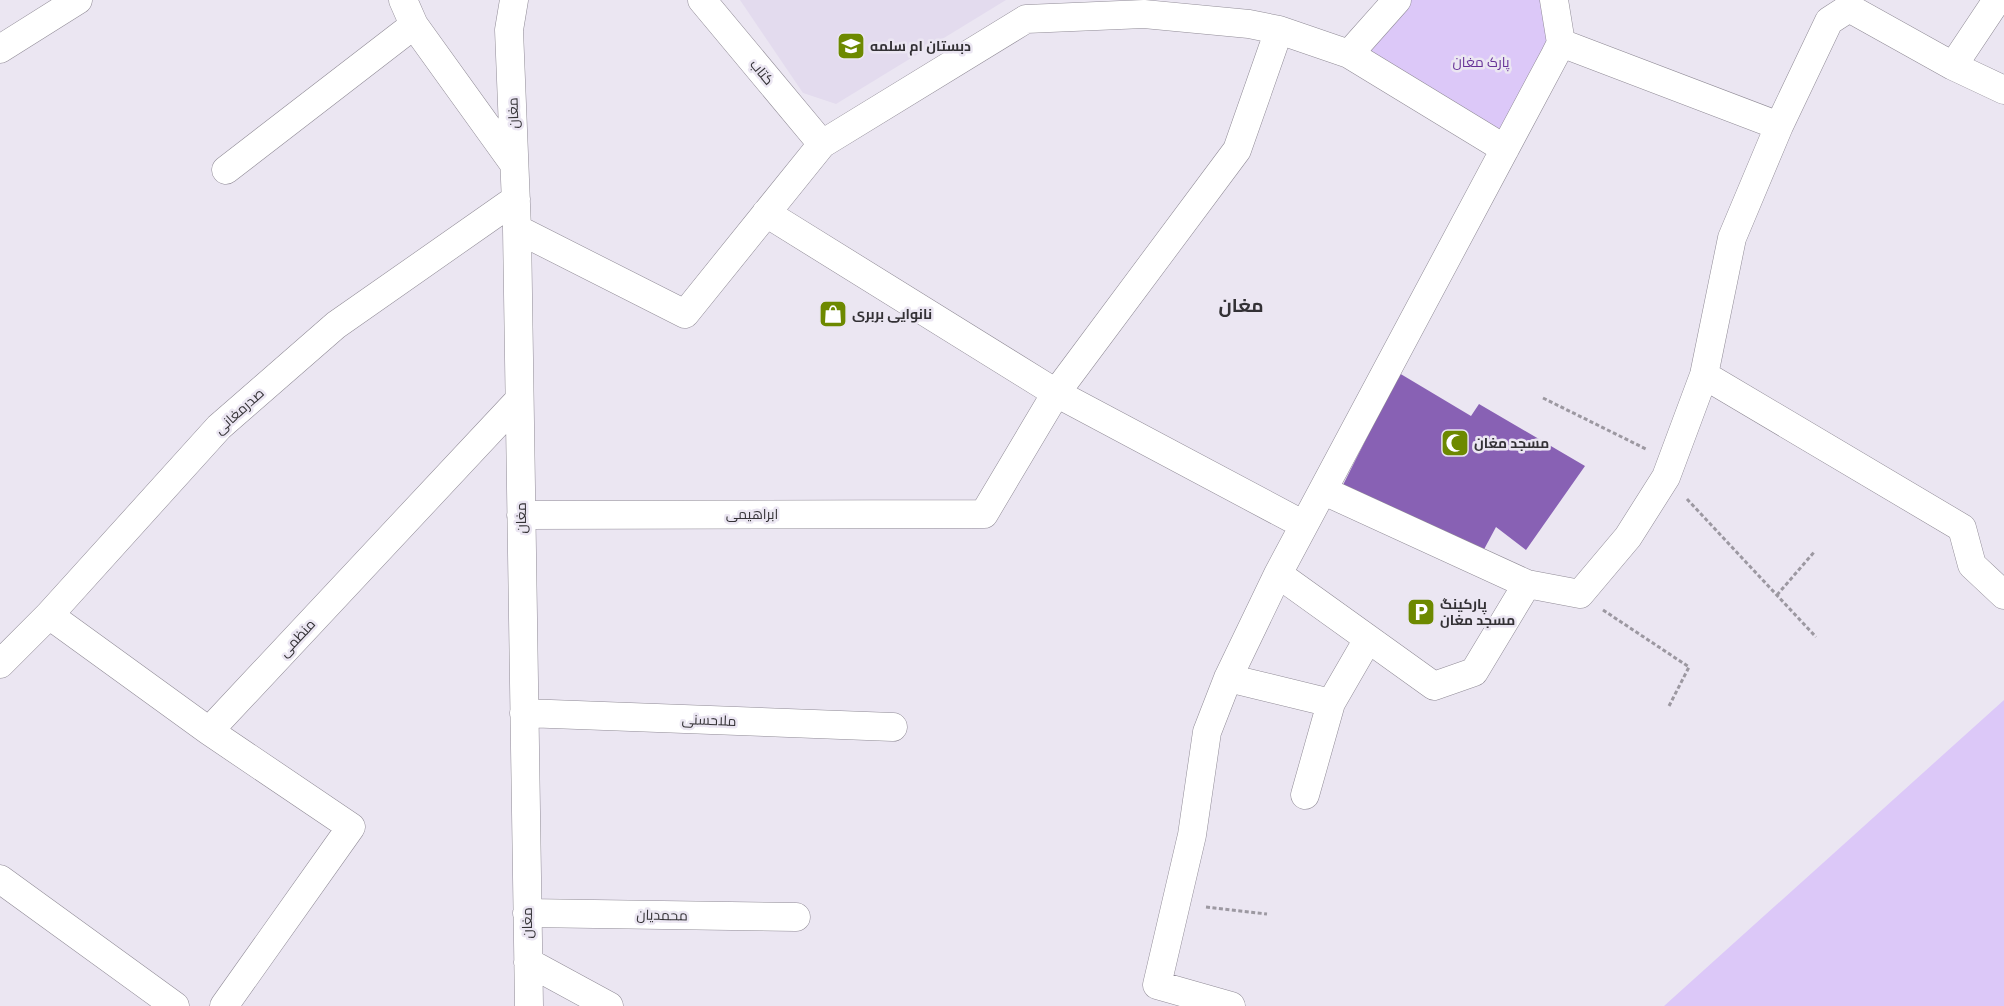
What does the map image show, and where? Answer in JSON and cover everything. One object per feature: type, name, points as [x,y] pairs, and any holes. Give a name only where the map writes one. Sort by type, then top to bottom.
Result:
[{"type":"street","points":[[0,49],[78,0]]},
{"type":"street","points":[[403,0],[414,25],[514,164]]},
{"type":"street","name":"مغان","points":[[501,0],[509,30]]},
{"type":"street","name":"مغان","points":[[514,0],[509,30],[517,229],[529,1006]]},
{"type":"street","name":"کتاب","points":[[702,0],[822,144]]},
{"type":"street","points":[[1348,54],[1397,0]]},
{"type":"street","points":[[1231,1006],[1156,995],[1192,835],[1207,732],[1228,678],[1278,574],[1324,491],[1561,43],[1554,0]]},
{"type":"street","points":[[1953,66],[1997,0]]},
{"type":"street","points":[[1324,491],[1527,584],[1580,594],[1628,537],[1668,469],[1704,375],[1732,238],[1779,126],[1829,21],[1849,8],[1953,66],[2004,90]]},
{"type":"street","points":[[517,229],[685,314],[822,144],[1026,19],[1144,14],[1249,24],[1279,30],[1348,54],[1505,149]]},
{"type":"street","points":[[226,170],[414,25]]},
{"type":"street","points":[[1056,393],[1236,150],[1279,30]]},
{"type":"street","points":[[1561,43],[1779,126]]},
{"type":"street","name":"صدرمغانی","points":[[0,664],[50,615],[219,427],[336,325],[516,199]]},
{"type":"street","points":[[766,213],[1056,393],[1304,525]]},
{"type":"street","points":[[1704,375],[1962,528],[1972,565],[2004,595]]},
{"type":"street","name":"ابراهیمی","points":[[521,515],[984,514],[1056,393]]},
{"type":"street","name":"منظمی","points":[[209,731],[519,400]]},
{"type":"street","points":[[1278,574],[1434,686],[1474,672],[1527,584]]},
{"type":"street","points":[[50,615],[209,731],[351,827],[224,1006]]},
{"type":"street","points":[[1305,795],[1331,703],[1368,639]]},
{"type":"street","points":[[1228,678],[1331,703]]},
{"type":"street","name":"ملاحسنی","points":[[524,713],[893,727]]},
{"type":"street","points":[[0,880],[175,1006]]},
{"type":"street","name":"محمدیان","points":[[527,913],[796,917]]},
{"type":"street","points":[[528,962],[609,1006]]},
{"type":"path","points":[[1543,398],[1668,469],[1777,595],[1816,637]]},
{"type":"path","points":[[1777,595],[1815,552]]},
{"type":"path","points":[[1580,594],[1689,667],[1668,708]]},
{"type":"path","points":[[1176,903],[1267,914]]},
{"type":"shaded area","name":"دبستان ام سلمه","points":[[740,0],[1006,0],[836,104],[803,93]]},
{"type":"green space","name":"پارک مغان","points":[[1398,0],[1554,0],[1561,43],[1505,149],[1349,54]]},
{"type":"green space","points":[[2004,700],[2004,1006],[1664,1006]]},
{"type":"building","name":"مسجد مغان","points":[[1399,373],[1471,416],[1479,404],[1585,466],[1526,550],[1496,527],[1481,555],[1342,487]]},
{"type":"place","name":"دبستان ام سلمه","points":[[851,46]]},
{"type":"place","name":"نانوایی بربری","points":[[833,314]]},
{"type":"place","name":"مسجد مغان","points":[[1455,443]]},
{"type":"place","name":"پارکینگ مسجد مغان","points":[[1421,612]]},
{"type":"district","name":"مغان","points":[[1241,305]]}]
